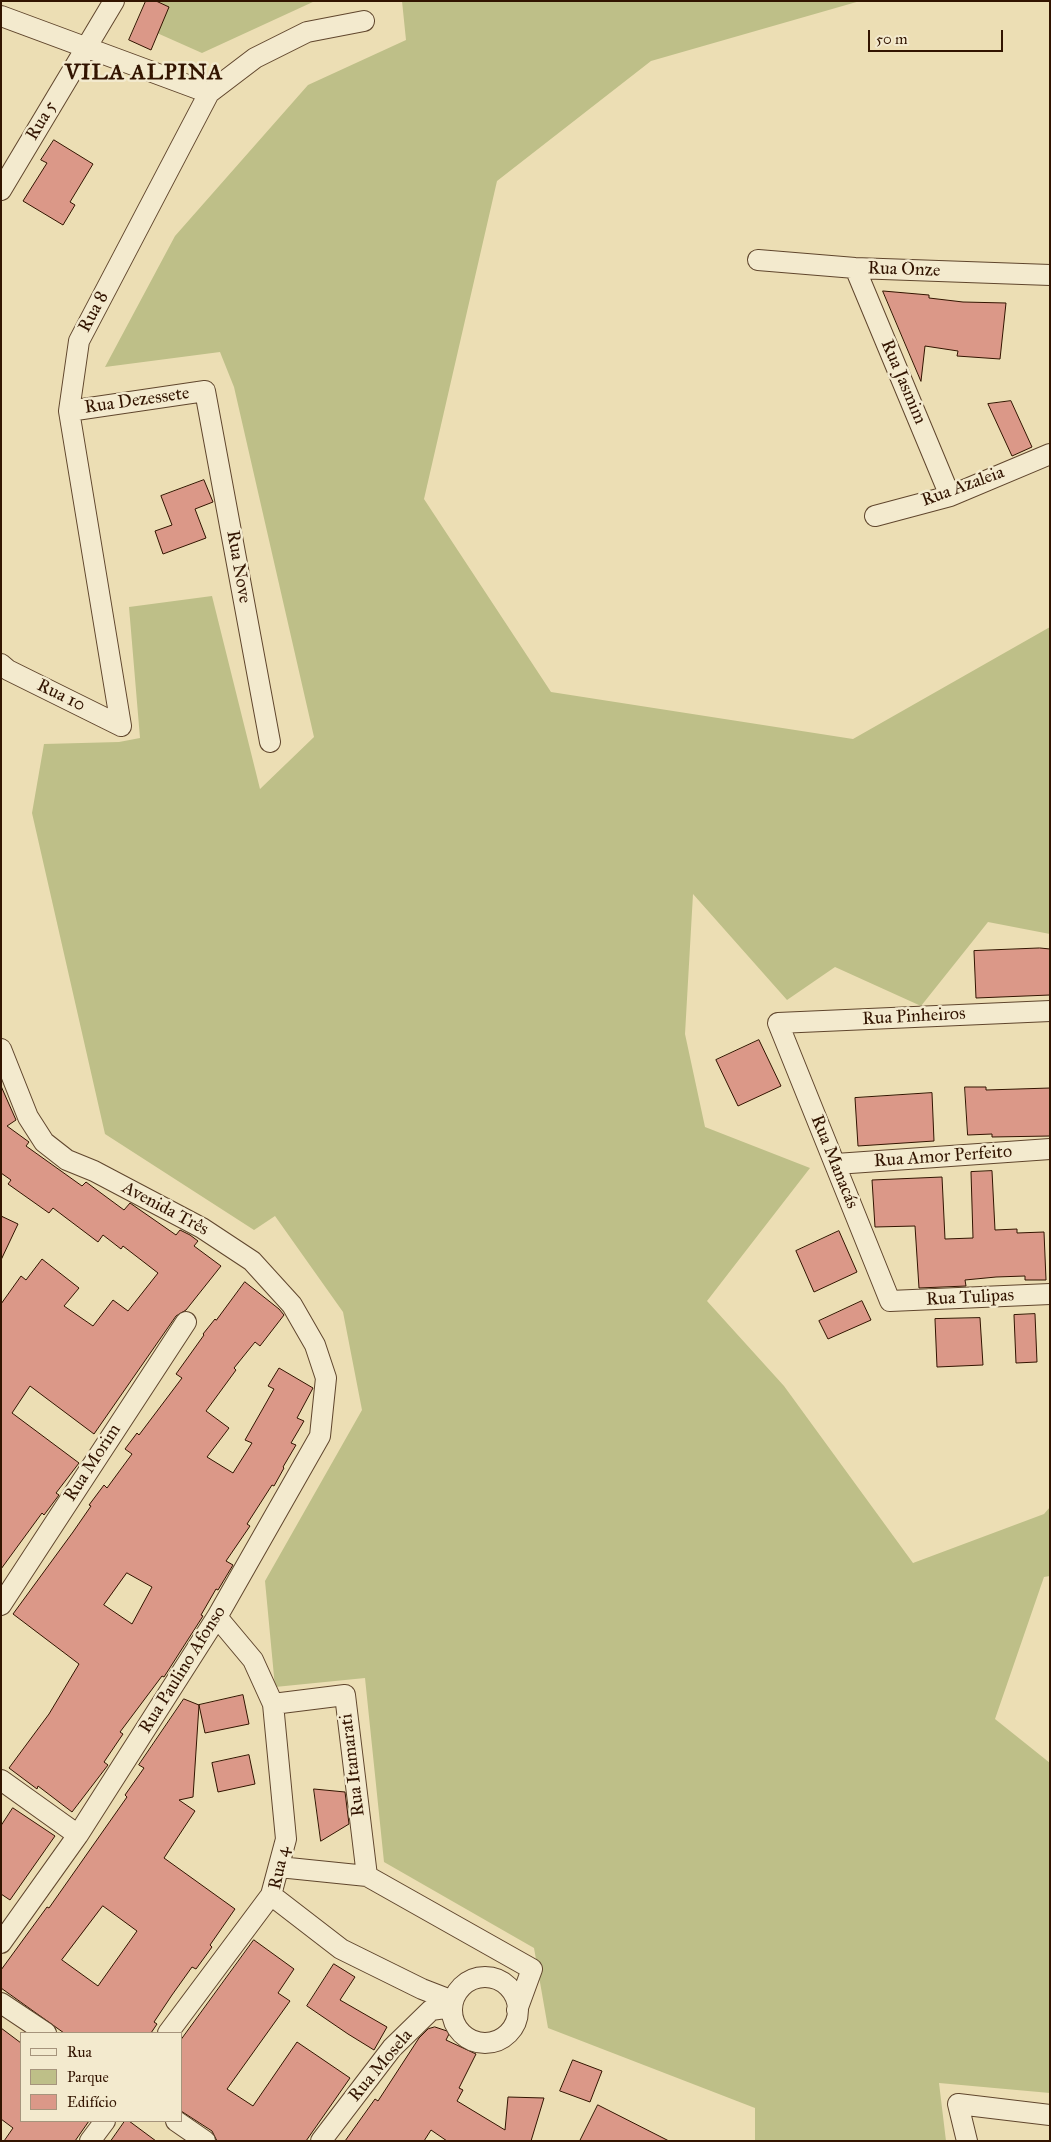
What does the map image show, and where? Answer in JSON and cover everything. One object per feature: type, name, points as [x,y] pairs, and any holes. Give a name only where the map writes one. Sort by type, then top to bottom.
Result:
[{"type":"street","name":"Rua 5","points":[[1,190],[114,1]]},
{"type":"street","points":[[1,16],[87,46],[209,93]]},
{"type":"street","name":"Rua 8","points":[[121,726],[70,411],[79,341],[209,93],[255,58],[307,32],[364,20]]},
{"type":"street","name":"Rua Onze","points":[[758,260],[855,268],[1050,275]]},
{"type":"street","name":"Rua Jasmim","points":[[855,268],[950,496]]},
{"type":"street","name":"Rua Dezessete","points":[[70,411],[205,391]]},
{"type":"street","name":"Rua Nove","points":[[205,391],[270,742]]},
{"type":"street","name":"Rua Azaleia","points":[[875,516],[950,496],[1050,454]]},
{"type":"street","name":"Rua 10","points":[[1,664],[8,670],[121,726]]},
{"type":"street","name":"Rua Pinheiros","points":[[778,1023],[1050,1011]]},
{"type":"street","name":"Rua Manacás","points":[[778,1023],[890,1301]]},
{"type":"street","name":"Avenida Três","points":[[1,1049],[28,1117],[44,1142],[67,1160],[94,1171],[202,1228],[252,1261],[292,1305],[316,1345],[326,1378]]},
{"type":"street","name":"Rua Amor Perfeito","points":[[836,1164],[1050,1150]]},
{"type":"street","name":"Rua Tulipas","points":[[890,1301],[1050,1294]]},
{"type":"street","name":"Rua Morim","points":[[1,1605],[186,1322]]},
{"type":"street","name":"Rua Paulino Afonso","points":[[1,1943],[78,1835],[217,1617],[320,1436],[326,1378]]},
{"type":"street","name":"Rua 4","points":[[217,1617],[254,1660],[273,1704],[286,1839],[271,1895],[342,1949],[452,2004]]},
{"type":"street","name":"Rua Itamarati","points":[[273,1704],[345,1696],[366,1876]]},
{"type":"street","points":[[1,1780],[78,1835]]},
{"type":"street","points":[[279,1867],[366,1876],[532,1969],[516,2020],[507,2034],[494,2042],[483,2043],[468,2038],[457,2027],[452,2018],[452,2004],[461,1987],[470,1980],[480,1977],[492,1978],[510,1989],[516,1999],[518,2010]]},
{"type":"street","points":[[169,2032],[271,1895]]},
{"type":"street","points":[[1,2003],[44,2032]]},
{"type":"street","name":"Rua Mosela","points":[[321,2141],[392,2048],[431,2010],[452,2004]]},
{"type":"street","points":[[966,2141],[958,2104],[1050,2115]]},
{"type":"street","points":[[90,2141],[104,2122]]},
{"type":"street","points":[[177,2122],[205,2141]]},
{"type":"green space","points":[[148,1],[315,1],[202,53],[139,25]]},
{"type":"green space","points":[[402,1],[860,1],[651,61],[497,181],[424,499],[551,692],[853,739],[1050,627],[1050,934],[988,922],[921,1006],[835,967],[787,1000],[693,894],[685,1034],[705,1127],[810,1168],[707,1301],[784,1386],[913,1563],[1044,1514],[1050,1507],[1050,1576],[1044,1577],[995,1719],[1050,1763],[1050,2093],[939,2083],[946,2141],[755,2141],[755,2108],[548,2028],[534,1948],[384,1862],[365,1678],[275,1687],[265,1581],[362,1410],[343,1312],[275,1216],[254,1230],[105,1134],[32,813],[44,744],[119,742],[140,738],[129,607],[212,596],[260,789],[314,737],[234,387],[220,352],[105,367],[175,236],[308,85],[406,40]]},
{"type":"building","points":[[146,1],[156,1],[169,7],[151,50],[129,40]]},
{"type":"building","points":[[54,140],[93,164],[70,202],[75,205],[63,225],[23,201],[47,163],[41,160]]},
{"type":"building","points":[[883,291],[929,295],[929,298],[963,302],[1006,303],[1000,359],[957,356],[958,351],[925,346],[921,381]]},
{"type":"building","points":[[1011,401],[1032,447],[1012,456],[988,404]]},
{"type":"building","points":[[204,480],[213,502],[195,509],[206,538],[163,554],[155,531],[172,525],[161,496]]},
{"type":"building","points":[[1050,949],[1050,995],[976,998],[974,951]]},
{"type":"building","points":[[759,1040],[781,1086],[738,1106],[716,1060]]},
{"type":"building","points":[[1,1086],[16,1120],[7,1126],[29,1142],[26,1146],[82,1186],[86,1182],[124,1210],[130,1203],[176,1235],[180,1230],[190,1235],[198,1241],[194,1246],[221,1266],[186,1310],[176,1316],[94,1434],[30,1386],[12,1413],[79,1463],[56,1493],[59,1495],[44,1515],[42,1513],[1,1569],[1,1304],[21,1276],[26,1280],[42,1259],[79,1288],[64,1306],[93,1326],[113,1300],[128,1311],[158,1273],[123,1246],[121,1249],[103,1235],[98,1242],[53,1208],[49,1213],[8,1184],[11,1180],[1,1173]]},
{"type":"building","points":[[965,1087],[986,1087],[986,1090],[1050,1088],[1050,1136],[992,1137],[992,1134],[968,1135]]},
{"type":"building","points":[[932,1093],[934,1141],[858,1146],[855,1098]]},
{"type":"building","points":[[992,1171],[995,1230],[1017,1229],[1017,1233],[1044,1232],[1046,1280],[1025,1280],[1025,1276],[996,1277],[965,1280],[966,1286],[919,1288],[915,1226],[875,1227],[872,1180],[942,1177],[945,1239],[973,1238],[971,1172]]},
{"type":"building","points":[[1,1216],[18,1224],[1,1260]]},
{"type":"building","points":[[839,1231],[857,1272],[814,1292],[796,1251]]},
{"type":"building","points":[[245,1282],[284,1315],[260,1346],[255,1342],[234,1368],[236,1370],[206,1411],[229,1428],[207,1457],[233,1473],[252,1443],[245,1440],[274,1389],[268,1386],[279,1368],[313,1388],[297,1418],[304,1421],[291,1443],[296,1445],[274,1486],[272,1485],[247,1524],[250,1526],[226,1561],[233,1565],[218,1590],[216,1589],[201,1615],[203,1616],[164,1677],[162,1676],[120,1732],[123,1734],[104,1762],[108,1765],[72,1812],[38,1786],[37,1789],[9,1768],[49,1714],[79,1664],[13,1614],[73,1532],[91,1506],[89,1505],[104,1485],[107,1488],[132,1454],[125,1449],[137,1433],[139,1435],[182,1378],[176,1374],[203,1334]],"holes":[[[127,1573],[152,1587],[132,1624],[104,1605]]]},
{"type":"building","points":[[862,1301],[871,1320],[828,1339],[819,1321]]},
{"type":"building","points":[[1035,1314],[1037,1362],[1016,1363],[1014,1315]]},
{"type":"building","points":[[980,1318],[983,1365],[937,1367],[935,1319]]},
{"type":"building","points":[[243,1695],[249,1724],[205,1733],[199,1705]]},
{"type":"building","points":[[184,1699],[199,1705],[193,1797],[179,1800],[195,1811],[164,1858],[235,1909],[196,1969],[192,1967],[172,1995],[154,2022],[157,2024],[152,2032],[63,2032],[1,1988],[1,1970],[47,1907],[49,1908],[127,1797],[125,1795],[144,1768],[139,1765]],"holes":[[[103,1906],[137,1931],[98,1986],[62,1960]]]},
{"type":"building","points":[[249,1755],[255,1784],[218,1792],[212,1763]]},
{"type":"building","points":[[314,1789],[345,1792],[349,1824],[321,1841]]},
{"type":"building","points":[[13,1808],[55,1836],[10,1900],[1,1894],[1,1826]]},
{"type":"building","points":[[254,1940],[294,1969],[278,1993],[290,2001],[227,2089],[253,2106],[297,2042],[350,2078],[306,2141],[217,2141],[212,2131],[182,2112],[182,2039]]},
{"type":"building","points":[[334,1964],[355,1977],[340,2000],[387,2027],[374,2050],[307,2006]]},
{"type":"building","points":[[435,2027],[450,2032],[446,2040],[476,2054],[459,2088],[463,2090],[457,2101],[505,2130],[508,2097],[544,2098],[531,2141],[447,2141],[431,2130],[424,2141],[345,2141],[375,2099],[378,2101],[419,2038],[428,2029]]},
{"type":"building","points":[[1,2028],[20,2042],[20,2122],[88,2122],[75,2141],[4,2141],[13,2128],[1,2119]]},
{"type":"building","points":[[573,2060],[602,2071],[590,2102],[560,2091]]},
{"type":"building","points":[[598,2105],[669,2141],[580,2141]]},
{"type":"building","points":[[124,2122],[130,2122],[156,2141],[111,2141]]},
{"type":"district","name":"VILA ALPINA","points":[[144,74]]}]
